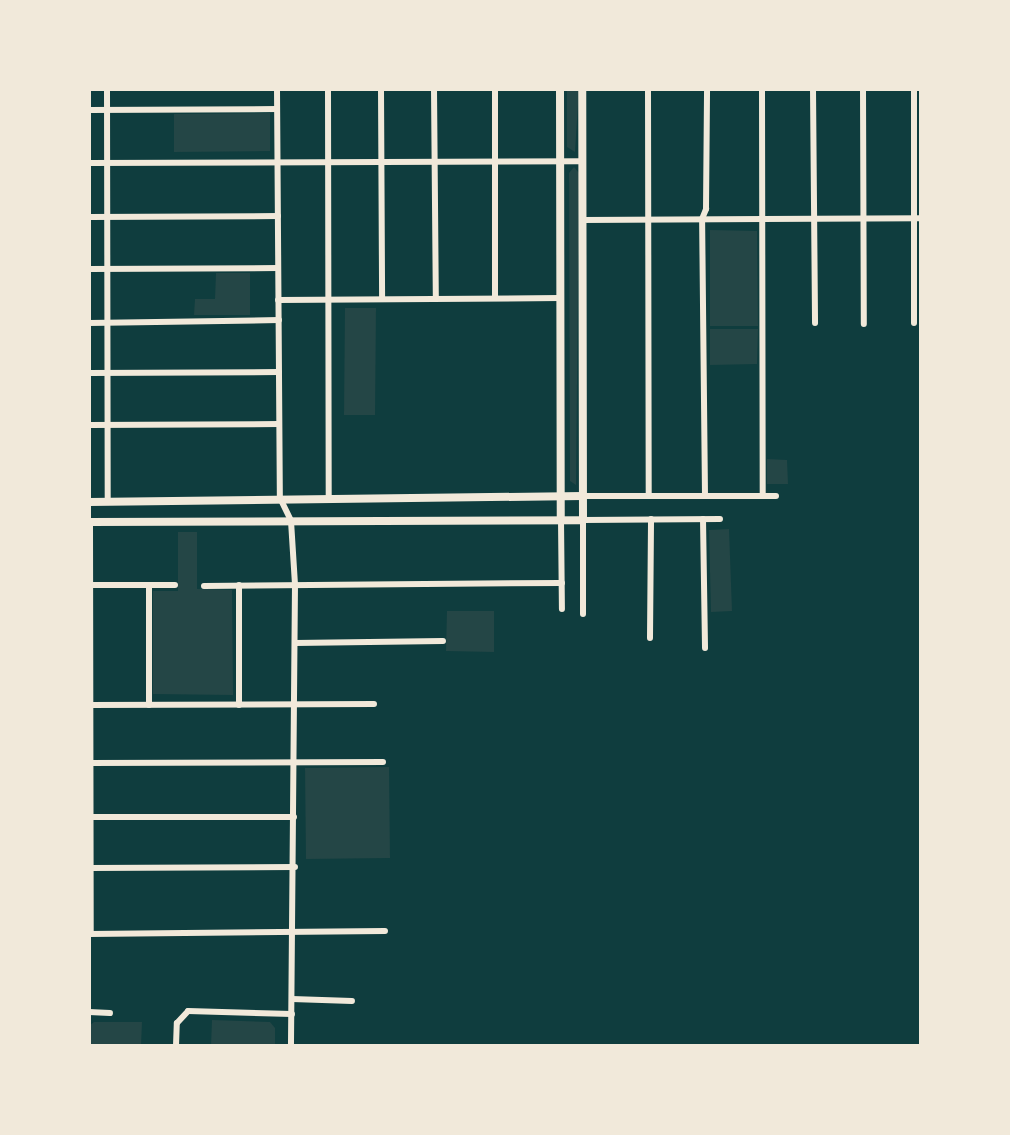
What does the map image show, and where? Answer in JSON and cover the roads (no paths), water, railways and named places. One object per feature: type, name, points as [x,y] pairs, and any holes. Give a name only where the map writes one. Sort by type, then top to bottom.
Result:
[{"type":"street","points":[[107,89],[108,502]]},
{"type":"street","points":[[277,89],[280,498],[291,521],[295,584],[295,933],[291,1046]]},
{"type":"street","points":[[328,89],[329,498]]},
{"type":"street","points":[[381,89],[382,299]]},
{"type":"street","points":[[434,89],[436,299]]},
{"type":"street","points":[[495,89],[495,298]]},
{"type":"street","points":[[560,89],[562,609]]},
{"type":"street","points":[[582,89],[583,614]]},
{"type":"street","points":[[648,89],[649,496]]},
{"type":"street","points":[[705,496],[702,219],[706,209],[707,89]]},
{"type":"street","points":[[762,89],[763,496]]},
{"type":"street","points":[[813,89],[815,323]]},
{"type":"street","points":[[863,89],[864,324]]},
{"type":"street","points":[[914,89],[917,218],[914,323]]},
{"type":"street","points":[[89,110],[277,109]]},
{"type":"street","points":[[89,163],[582,161]]},
{"type":"street","points":[[89,217],[278,216]]},
{"type":"street","points":[[582,220],[917,218]]},
{"type":"street","points":[[89,269],[278,268]]},
{"type":"street","points":[[278,300],[561,298]]},
{"type":"street","points":[[89,323],[279,320]]},
{"type":"street","points":[[89,373],[279,372]]},
{"type":"street","points":[[89,425],[279,424]]},
{"type":"street","points":[[89,502],[280,498],[775,496]]},
{"type":"street","points":[[650,638],[651,519]]},
{"type":"street","points":[[703,519],[705,648]]},
{"type":"street","points":[[385,931],[90,934],[90,522],[720,519]]},
{"type":"street","points":[[204,586],[562,583]]},
{"type":"street","points":[[90,585],[175,585]]},
{"type":"street","points":[[149,585],[149,705]]},
{"type":"street","points":[[239,586],[239,705]]},
{"type":"street","points":[[295,643],[443,641]]},
{"type":"street","points":[[90,705],[374,704]]},
{"type":"street","points":[[90,763],[383,762]]},
{"type":"street","points":[[90,817],[294,817]]},
{"type":"street","points":[[90,868],[295,867]]},
{"type":"street","points":[[292,999],[352,1001]]},
{"type":"street","points":[[176,1046],[178,1019],[188,1011],[292,1014]]},
{"type":"street","points":[[89,1012],[110,1013]]}]
